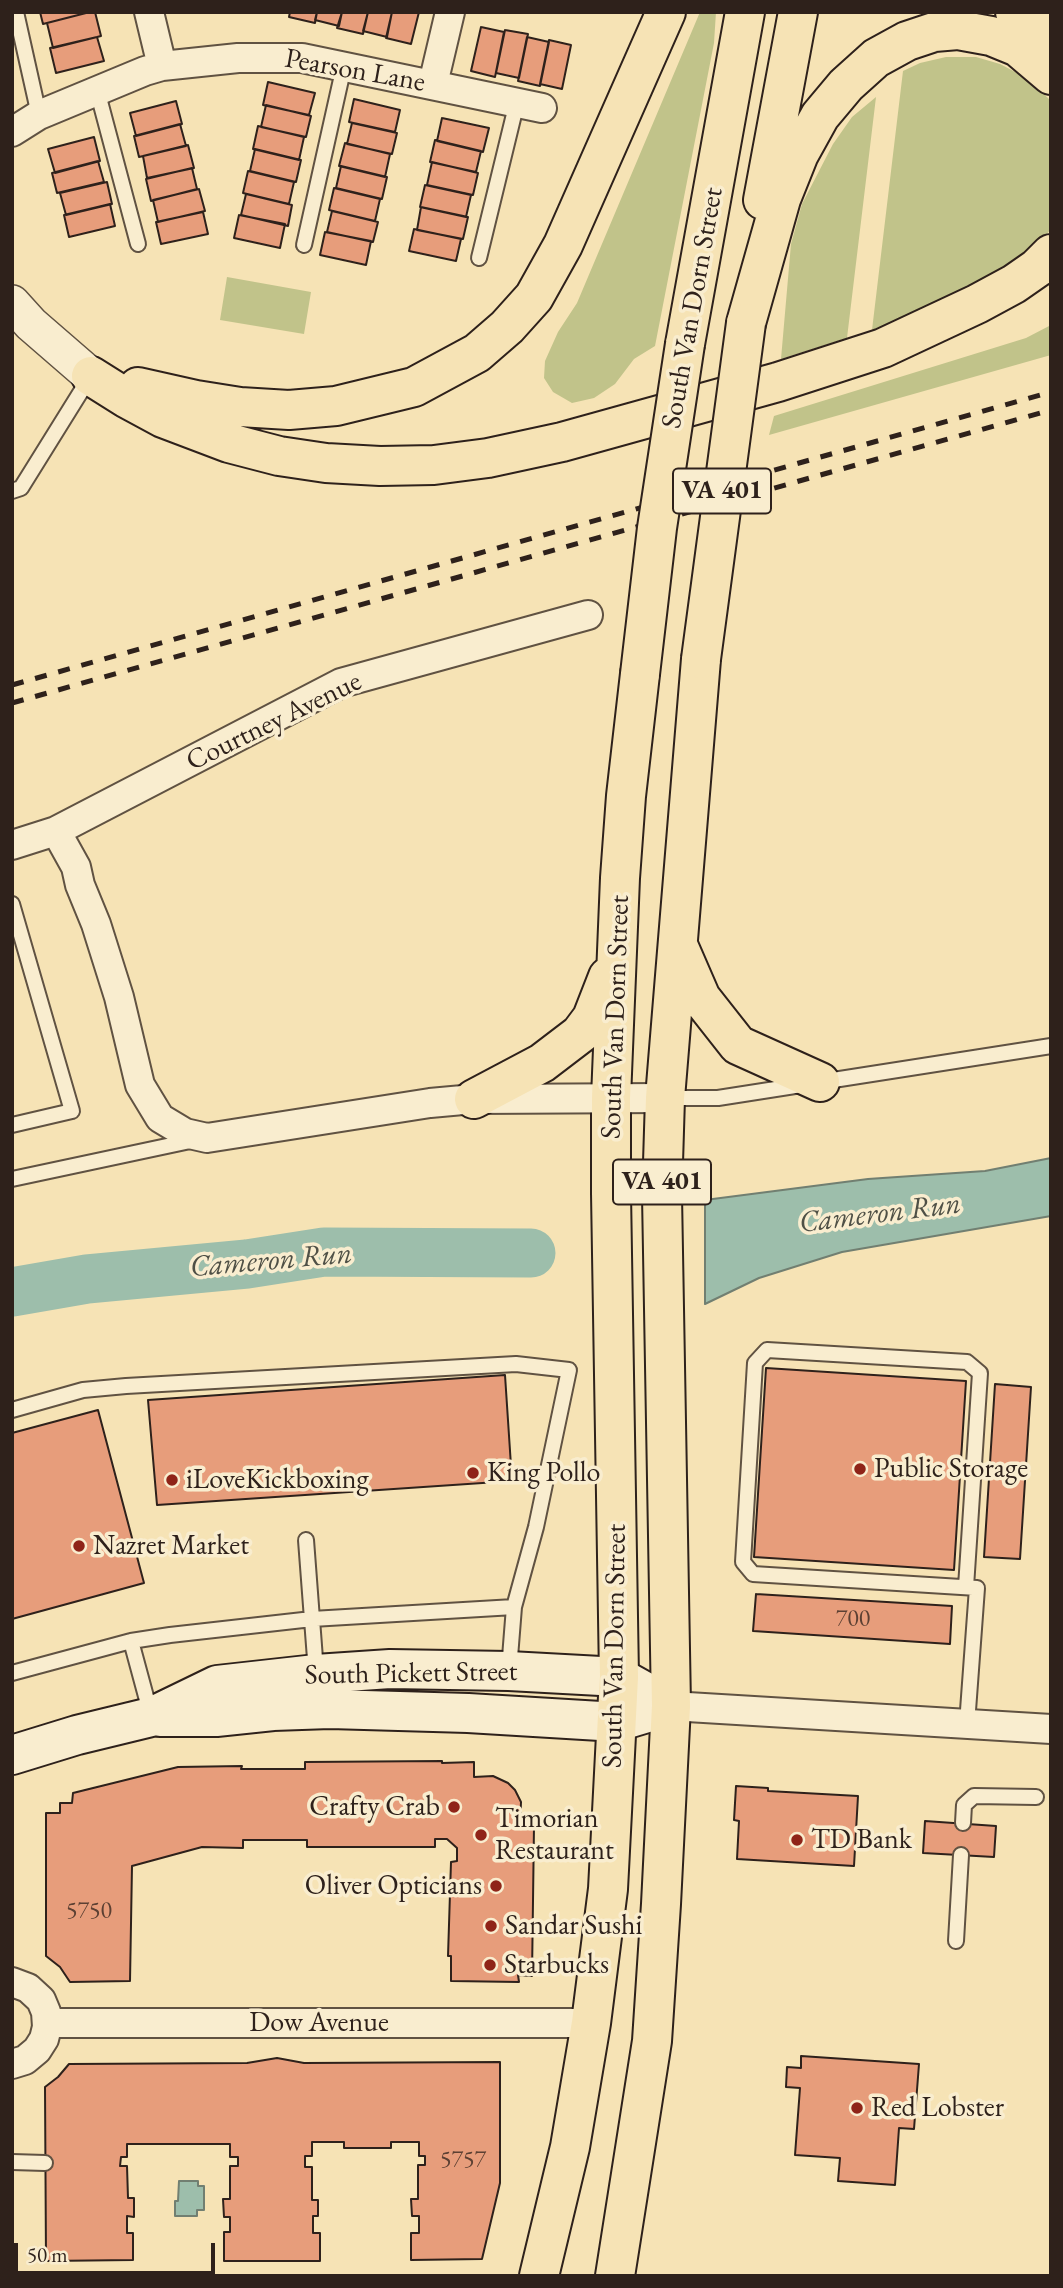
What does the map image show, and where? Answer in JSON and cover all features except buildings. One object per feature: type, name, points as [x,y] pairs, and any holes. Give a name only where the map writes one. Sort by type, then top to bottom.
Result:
[{"type":"main road","points":[[91,376],[196,400],[240,407],[289,410],[336,406],[414,387],[477,353],[508,327],[534,297],[564,245],[666,12]]},
{"type":"main road","name":"South Van Dorn Street","points":[[545,2268],[592,2024],[608,1889],[619,1677],[611,1098],[626,796],[657,528],[685,344],[745,12]]},
{"type":"main road","name":"South Van Dorn Street","points":[[615,2276],[652,2041],[671,1706],[662,1195],[664,1098],[701,659],[767,171],[798,12]]},
{"type":"main road","points":[[1015,12],[1033,19],[1051,31]]},
{"type":"main road","points":[[746,323],[781,199],[799,154],[820,116],[846,85],[876,58],[907,41],[934,32],[958,30],[992,36],[1018,47],[1051,75]]},
{"type":"main road","points":[[883,348],[1014,284],[1051,254]]},
{"type":"main road","points":[[91,376],[163,418],[229,443],[279,456],[326,463],[434,465],[562,442],[778,383],[883,348],[950,334],[997,318],[1042,298],[1051,291]]},
{"type":"main road","points":[[677,941],[701,998],[738,1045],[820,1082]]},
{"type":"main road","points":[[474,1099],[542,1063],[580,1034],[592,1018],[619,949]]},
{"type":"main road","name":"South Pickett Street","points":[[12,1755],[77,1735],[151,1717],[217,1685],[316,1674],[390,1669],[509,1671],[619,1677],[671,1706]]},
{"type":"main road","name":"South Pickett Street","points":[[151,1717],[216,1717],[330,1709],[447,1712],[617,1722],[671,1706]]},
{"type":"street","points":[[149,12],[162,66]]},
{"type":"street","points":[[433,84],[450,12]]},
{"type":"street","name":"Pearson Lane","points":[[12,132],[39,115],[162,66],[268,57],[302,58],[529,105]]},
{"type":"street","points":[[12,303],[91,376]]},
{"type":"street","name":"Courtney Avenue","points":[[12,845],[56,831],[341,683],[588,615]]},
{"type":"street","points":[[56,831],[76,867],[80,885],[100,936],[119,997],[140,1085],[160,1118],[185,1133],[207,1138],[430,1103],[474,1099],[664,1098]]},
{"type":"street","name":"South Pickett Street","points":[[671,1706],[1051,1729]]},
{"type":"street","points":[[12,1982],[28,1988],[41,2000],[47,2023],[44,2039],[37,2050],[25,2060],[12,2064]]},
{"type":"street","name":"Dow Avenue","points":[[47,2023],[592,2024]]},
{"type":"lane","points":[[16,12],[39,115]]},
{"type":"lane","points":[[304,245],[344,66]]},
{"type":"lane","points":[[97,90],[138,244]]},
{"type":"lane","points":[[479,258],[529,105]]},
{"type":"lane","points":[[12,491],[21,488],[91,376]]},
{"type":"lane","points":[[12,1125],[72,1111],[13,909]]},
{"type":"lane","points":[[664,1098],[718,1098],[1051,1046]]},
{"type":"lane","points":[[12,1179],[207,1138]]},
{"type":"lane","points":[[966,1587],[980,1373],[967,1362],[767,1350],[755,1363],[743,1562],[753,1574],[977,1588],[967,1724]]},
{"type":"lane","points":[[12,1410],[83,1390],[126,1386],[516,1364],[569,1370],[536,1527],[514,1607],[509,1671]]},
{"type":"lane","points":[[306,1540],[316,1674]]},
{"type":"lane","points":[[12,1673],[170,1634],[312,1619],[514,1607]]},
{"type":"lane","points":[[131,1642],[151,1717]]},
{"type":"lane","points":[[963,1823],[964,1805],[974,1796],[1036,1797]]},
{"type":"lane","points":[[956,1941],[961,1855]]},
{"type":"lane","points":[[12,2162],[46,2163]]},
{"type":"green space","points":[[700,12],[716,12],[714,43],[655,346],[634,359],[615,384],[594,398],[572,403],[553,392],[544,378],[545,361],[558,332],[577,303]]},
{"type":"green space","points":[[946,57],[976,57],[1000,64],[1027,78],[1049,99],[1051,229],[1034,249],[1014,266],[942,303],[872,330],[903,71],[920,63]]},
{"type":"green space","points":[[876,97],[847,338],[781,359],[791,244],[802,204],[833,144],[852,117]]},
{"type":"green space","points":[[227,277],[311,292],[304,334],[220,320]]},
{"type":"green space","points":[[1051,325],[1051,355],[769,435],[774,416],[1026,338]]},
{"type":"water","points":[[1051,1158],[1051,1216],[842,1252],[759,1278],[705,1304],[705,1200],[868,1179],[985,1171]]},
{"type":"water","points":[[179,2181],[198,2181],[198,2186],[204,2186],[204,2210],[197,2210],[197,2216],[175,2216]]},
{"type":"waterway","name":"Cameron Run","points":[[12,1292],[87,1279],[247,1264],[324,1252],[531,1253]]},
{"type":"railway","points":[[12,685],[1051,392]]},
{"type":"railway","points":[[12,703],[1051,410]]},
{"type":"place","name":"Public Storage","points":[[860,1469]]},
{"type":"place","name":"King Pollo","points":[[473,1473]]},
{"type":"place","name":"iLoveKickboxing","points":[[172,1480]]},
{"type":"place","name":"Nazret Market","points":[[79,1546]]},
{"type":"place","name":"Crafty Crab","points":[[454,1807]]},
{"type":"place","name":"Timorian Restaurant","points":[[481,1835]]},
{"type":"place","name":"TD Bank","points":[[797,1840]]},
{"type":"place","name":"Oliver Opticians","points":[[496,1886]]},
{"type":"place","name":"Sandar Sushi","points":[[491,1926]]},
{"type":"place","name":"Starbucks","points":[[490,1965]]},
{"type":"place","name":"Red Lobster","points":[[857,2108]]}]
